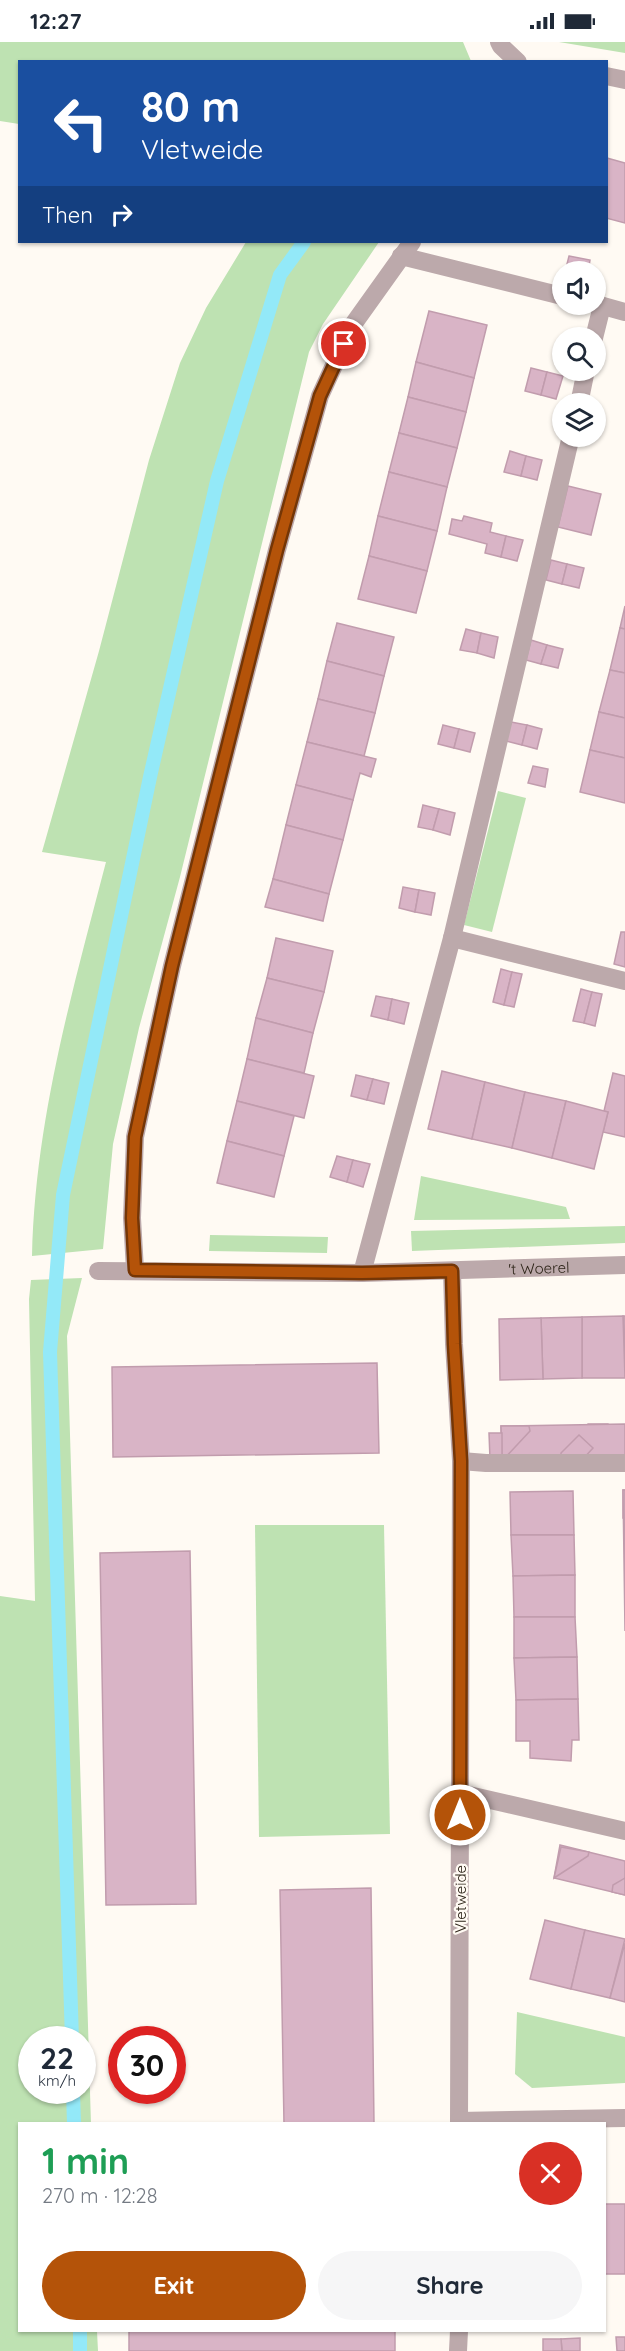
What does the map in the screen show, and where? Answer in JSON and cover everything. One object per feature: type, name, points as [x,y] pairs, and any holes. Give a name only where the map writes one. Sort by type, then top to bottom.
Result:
[{"type":"street","points":[[499,42],[517,60]]},
{"type":"street","points":[[608,76],[625,80]]},
{"type":"street","points":[[135,1270],[132,1218],[135,1137],[172,966],[277,550],[320,396],[352,326],[406,249],[552,293]]},
{"type":"street","points":[[606,307],[625,312]]},
{"type":"street","points":[[362,1273],[453,938],[568,447]]},
{"type":"street","points":[[453,938],[625,981]]},
{"type":"street","name":"'t Woerel","points":[[452,1271],[625,1265]]},
{"type":"street","points":[[98,1271],[362,1273],[452,1271]]},
{"type":"street","name":"Vletweide","points":[[452,1271],[461,1461],[459,2122]]},
{"type":"street","points":[[461,1461],[625,1463]]},
{"type":"street","points":[[460,1793],[625,1831]]},
{"type":"street","points":[[459,2122],[625,2118]]},
{"type":"street","points":[[459,2332],[459,2351]]},
{"type":"green space","points":[[0,42],[463,42],[471,60],[18,60],[18,124],[0,121]]},
{"type":"green space","points":[[559,42],[625,42],[625,53]]},
{"type":"green space","points":[[245,243],[378,243],[323,324],[309,352],[180,877],[139,1028],[113,1144],[103,1249],[32,1256],[40,1156],[57,1057],[106,862],[42,852],[99,651],[149,460],[180,363],[206,308]]},
{"type":"green space","points":[[498,791],[526,798],[492,932],[464,925]]},
{"type":"green space","points":[[421,1176],[566,1207],[570,1219],[414,1220]]},
{"type":"green space","points":[[625,1226],[625,1243],[412,1251],[411,1231]]},
{"type":"green space","points":[[210,1235],[328,1237],[327,1253],[209,1251]]},
{"type":"green space","points":[[82,1278],[67,1336],[88,2026],[18,2026],[18,2104],[90,2104],[91,2122],[18,2122],[18,2332],[97,2332],[98,2351],[0,2351],[0,1596],[35,1601],[29,1299],[31,1280]]},
{"type":"green space","points":[[255,1525],[384,1525],[390,1834],[259,1837]]},
{"type":"green space","points":[[517,2012],[625,2037],[625,2083],[532,2088],[515,2074]]},
{"type":"building","points":[[608,158],[625,163],[625,223],[608,219]]},
{"type":"building","points":[[569,256],[590,260],[590,261],[568,261]]},
{"type":"building","points":[[429,311],[487,325],[474,378],[416,362]]},
{"type":"building","points":[[416,362],[474,378],[466,412],[408,397]]},
{"type":"building","points":[[531,368],[547,372],[541,395],[525,391]]},
{"type":"building","points":[[547,372],[552,373],[552,381],[561,381],[558,393],[552,393],[552,398],[541,395]]},
{"type":"building","points":[[408,397],[466,412],[457,448],[399,433]]},
{"type":"building","points":[[399,433],[457,448],[447,487],[389,472]]},
{"type":"building","points":[[510,451],[526,456],[521,476],[504,472]]},
{"type":"building","points":[[526,456],[542,460],[537,480],[521,476]]},
{"type":"building","points":[[389,472],[447,487],[437,531],[378,516]]},
{"type":"building","points":[[568,486],[601,494],[591,535],[558,527]]},
{"type":"building","points":[[378,516],[437,531],[427,571],[369,556]]},
{"type":"building","points":[[464,516],[492,523],[490,532],[506,536],[501,557],[485,553],[487,544],[449,534],[452,519],[462,521]]},
{"type":"building","points":[[506,536],[523,540],[517,561],[501,557]]},
{"type":"building","points":[[369,556],[427,571],[416,613],[358,599]]},
{"type":"building","points":[[551,560],[567,564],[562,584],[546,580]]},
{"type":"building","points":[[567,564],[584,568],[579,588],[562,584]]},
{"type":"building","points":[[625,606],[625,629],[620,628]]},
{"type":"building","points":[[337,623],[394,637],[384,676],[327,661]]},
{"type":"building","points":[[620,628],[625,629],[625,673],[610,670]]},
{"type":"building","points":[[466,629],[481,633],[477,653],[460,650]]},
{"type":"building","points":[[481,633],[498,637],[494,658],[477,653]]},
{"type":"building","points":[[531,640],[547,645],[541,664],[526,660]]},
{"type":"building","points":[[547,645],[563,649],[558,668],[541,664]]},
{"type":"building","points":[[327,661],[384,676],[375,713],[318,699]]},
{"type":"building","points":[[610,670],[625,673],[625,718],[599,712]]},
{"type":"building","points":[[318,699],[375,713],[364,756],[307,742]]},
{"type":"building","points":[[599,712],[625,718],[625,758],[590,750]]},
{"type":"building","points":[[511,722],[527,725],[522,745],[506,741]]},
{"type":"building","points":[[443,725],[459,729],[454,748],[438,744]]},
{"type":"building","points":[[527,725],[542,729],[537,749],[522,745]]},
{"type":"building","points":[[459,729],[475,733],[470,752],[454,748]]},
{"type":"building","points":[[307,742],[376,759],[371,777],[360,773],[353,800],[296,785]]},
{"type":"building","points":[[590,750],[625,758],[625,803],[580,792]]},
{"type":"building","points":[[533,766],[548,769],[545,787],[528,783]]},
{"type":"building","points":[[296,785],[353,800],[343,840],[286,825]]},
{"type":"building","points":[[423,805],[439,809],[433,830],[418,827]]},
{"type":"building","points":[[439,809],[455,813],[450,835],[433,830]]},
{"type":"building","points":[[286,825],[343,840],[329,894],[273,879]]},
{"type":"building","points":[[273,879],[329,894],[323,921],[265,907]]},
{"type":"building","points":[[403,887],[419,890],[415,912],[399,908]]},
{"type":"building","points":[[419,890],[435,893],[431,915],[415,912]]},
{"type":"building","points":[[621,932],[625,932],[625,967],[614,964]]},
{"type":"building","points":[[276,938],[333,951],[324,992],[267,978]]},
{"type":"building","points":[[501,969],[512,972],[504,1005],[493,1002]]},
{"type":"building","points":[[512,972],[522,974],[514,1007],[504,1005]]},
{"type":"building","points":[[267,978],[324,992],[313,1033],[256,1018]]},
{"type":"building","points":[[581,989],[592,992],[584,1023],[573,1021]]},
{"type":"building","points":[[592,992],[602,994],[595,1026],[584,1023]]},
{"type":"building","points":[[376,996],[392,999],[388,1020],[371,1016]]},
{"type":"building","points":[[392,999],[409,1003],[404,1024],[388,1020]]},
{"type":"building","points":[[256,1018],[313,1033],[304,1073],[247,1059]]},
{"type":"building","points":[[247,1059],[314,1076],[304,1118],[237,1101]]},
{"type":"building","points":[[442,1071],[485,1082],[472,1139],[428,1129]]},
{"type":"building","points":[[613,1073],[625,1076],[625,1137],[603,1132],[608,1112],[604,1111]]},
{"type":"building","points":[[356,1075],[373,1079],[367,1100],[351,1096]]},
{"type":"building","points":[[373,1079],[389,1083],[384,1104],[367,1100]]},
{"type":"building","points":[[485,1082],[525,1092],[512,1148],[472,1139]]},
{"type":"building","points":[[525,1092],[566,1101],[552,1158],[512,1148]]},
{"type":"building","points":[[237,1101],[294,1116],[284,1156],[227,1141]]},
{"type":"building","points":[[566,1101],[608,1112],[594,1169],[552,1158]]},
{"type":"building","points":[[227,1141],[284,1156],[274,1197],[217,1183]]},
{"type":"building","points":[[337,1156],[353,1160],[347,1182],[330,1177]]},
{"type":"building","points":[[353,1160],[370,1164],[363,1187],[347,1182]]},
{"type":"building","points":[[623,1316],[625,1316],[625,1378]]},
{"type":"building","points":[[623,1316],[625,1378],[582,1378],[582,1317]]},
{"type":"building","points":[[582,1317],[582,1378],[543,1379],[541,1318]]},
{"type":"building","points":[[541,1318],[543,1379],[500,1380],[499,1319]]},
{"type":"building","points":[[377,1363],[379,1453],[113,1457],[112,1367]]},
{"type":"building","points":[[588,1424],[608,1424],[610,1430],[593,1448],[579,1435]]},
{"type":"building","points":[[625,1424],[625,1459],[502,1461],[501,1426]]},
{"type":"building","points":[[501,1426],[529,1426],[530,1431],[502,1461]]},
{"type":"building","points":[[489,1433],[502,1433],[502,1459],[490,1459]]},
{"type":"building","points":[[579,1435],[593,1448],[582,1460],[561,1460],[561,1453]]},
{"type":"building","points":[[623,1490],[625,1490],[625,1518],[623,1518]]},
{"type":"building","points":[[623,1490],[625,1490],[625,1631]]},
{"type":"building","points":[[573,1491],[574,1535],[511,1535],[510,1492]]},
{"type":"building","points":[[511,1535],[574,1535],[575,1575],[513,1576]]},
{"type":"building","points":[[190,1551],[196,1904],[106,1905],[100,1553]]},
{"type":"building","points":[[575,1575],[575,1617],[514,1617],[513,1576]]},
{"type":"building","points":[[514,1617],[575,1617],[577,1657],[514,1658]]},
{"type":"building","points":[[577,1657],[578,1699],[516,1700],[514,1658]]},
{"type":"building","points":[[578,1699],[579,1740],[572,1740],[571,1761],[530,1758],[530,1741],[516,1741],[516,1700]]},
{"type":"building","points":[[560,1845],[625,1861],[625,1895],[554,1878]]},
{"type":"building","points":[[561,1847],[589,1852],[588,1856],[554,1878]]},
{"type":"building","points":[[625,1878],[625,1895],[612,1892],[613,1885]]},
{"type":"building","points":[[371,1888],[374,2122],[284,2122],[280,1890]]},
{"type":"building","points":[[545,1920],[585,1930],[571,1989],[530,1979]]},
{"type":"building","points":[[585,1930],[625,1939],[610,1998],[571,1989]]},
{"type":"building","points":[[625,1943],[625,2002],[610,1998]]},
{"type":"building","points":[[606,2204],[625,2204],[625,2274],[606,2274]]},
{"type":"building","points":[[129,2332],[395,2332],[395,2351],[129,2351]]},
{"type":"building","points":[[616,2337],[625,2337],[625,2351],[617,2351]]},
{"type":"building","points":[[580,2338],[580,2351],[562,2351],[561,2339]]},
{"type":"building","points":[[543,2339],[561,2339],[562,2351],[543,2351]]},
{"type":"waterway","points":[[72,2026],[50,1352],[63,1195],[150,777],[217,481],[280,275],[303,243]]},
{"type":"waterway","points":[[73,2104],[74,2122]]},
{"type":"waterway","points":[[80,2332],[80,2351]]},
{"type":"route","points":[[344,344],[320,396],[277,550],[172,966],[135,1137],[132,1218],[135,1270],[362,1273],[452,1271],[461,1461],[460,1815]]}]
